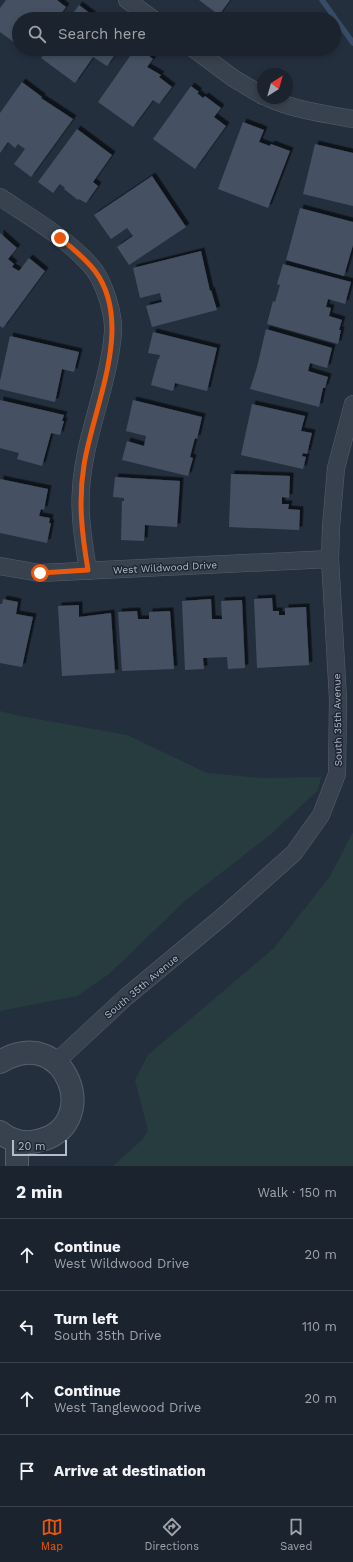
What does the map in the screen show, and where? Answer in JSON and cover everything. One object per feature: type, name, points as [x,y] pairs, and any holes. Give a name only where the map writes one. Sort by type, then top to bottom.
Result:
[{"type":"street","points":[[127,0],[143,12]]},
{"type":"street","points":[[204,56],[257,92]]},
{"type":"street","points":[[280,104],[353,119]]},
{"type":"street","points":[[0,196],[60,238],[78,253],[95,272],[103,286],[110,306],[113,330],[110,353],[84,464],[81,490],[81,526],[88,570]]},
{"type":"street","name":"South 35th Avenue","points":[[56,1062],[126,997],[221,918],[294,853],[321,815],[338,774],[338,699],[330,559],[331,527],[336,468],[353,404]]},
{"type":"street","name":"West Wildwood Drive","points":[[0,566],[40,573],[330,559]]},
{"type":"street","points":[[0,1062],[9,1056],[21,1053],[33,1053],[45,1056],[56,1062],[65,1073],[71,1085],[73,1098],[71,1111],[65,1124],[44,1140],[30,1143],[8,1137]]},
{"type":"street","points":[[8,1137],[17,1166]]},
{"type":"green space","points":[[0,711],[127,735],[207,773],[261,778],[321,777],[318,790],[270,835],[185,901],[109,974],[77,996],[0,1011]]},
{"type":"green space","points":[[353,832],[353,1166],[113,1166],[142,1140],[148,1131],[135,1080],[148,1055],[274,948],[330,876]]},
{"type":"building","points":[[6,0],[57,0],[66,7],[62,12],[12,12],[12,41],[0,32],[0,8]]},
{"type":"building","points":[[199,0],[230,0],[221,12],[215,12]]},
{"type":"building","points":[[79,5],[88,12],[74,12]]},
{"type":"building","points":[[43,56],[114,56],[107,66],[93,57],[75,83],[41,58]]},
{"type":"building","points":[[130,56],[149,56],[153,59],[147,67],[161,75],[159,77],[172,87],[159,104],[153,100],[133,127],[98,102]]},
{"type":"building","points":[[22,82],[42,97],[41,98],[73,119],[31,177],[14,164],[25,149],[18,144],[15,148],[8,142],[0,153],[0,113]]},
{"type":"building","points":[[191,86],[199,92],[197,93],[203,98],[205,96],[221,108],[214,117],[226,126],[195,169],[153,139]]},
{"type":"building","points":[[243,122],[264,130],[259,142],[270,146],[271,144],[290,151],[268,208],[218,189]]},
{"type":"building","points":[[77,129],[112,155],[93,182],[98,186],[86,203],[79,199],[78,200],[60,184],[53,193],[38,182]]},
{"type":"building","points":[[315,144],[353,153],[353,206],[303,194]]},
{"type":"building","points":[[152,176],[186,227],[129,265],[117,247],[133,236],[127,228],[111,239],[94,215]]},
{"type":"building","points":[[300,208],[353,222],[353,245],[344,276],[286,260]]},
{"type":"building","points":[[0,233],[17,248],[8,259],[14,264],[12,267],[19,271],[29,258],[45,271],[3,328],[0,326]]},
{"type":"building","points":[[201,251],[210,291],[211,290],[217,310],[152,327],[146,306],[162,302],[160,293],[140,298],[133,268]]},
{"type":"building","points":[[283,264],[351,282],[345,304],[328,299],[326,307],[331,308],[329,316],[342,320],[339,330],[341,330],[338,344],[267,324],[273,301],[275,302],[280,285],[277,284]]},
{"type":"building","points":[[266,329],[332,348],[327,368],[310,363],[308,371],[328,377],[325,388],[323,388],[319,407],[250,389]]},
{"type":"building","points":[[153,332],[217,348],[207,391],[175,383],[173,391],[151,385],[160,355],[148,353]]},
{"type":"building","points":[[10,336],[79,352],[74,372],[62,369],[55,402],[0,389],[0,381]]},
{"type":"building","points":[[0,400],[64,415],[60,435],[51,433],[42,466],[17,459],[19,453],[0,448]]},
{"type":"building","points":[[133,400],[202,417],[197,439],[195,438],[190,457],[193,458],[188,476],[122,460],[127,441],[144,446],[146,436],[126,431]]},
{"type":"building","points":[[252,404],[305,416],[301,431],[312,433],[307,454],[303,453],[302,456],[306,457],[303,469],[241,455]]},
{"type":"building","points":[[231,474],[290,476],[289,498],[282,497],[282,504],[289,504],[288,509],[300,510],[299,530],[229,527]]},
{"type":"building","points":[[115,477],[180,481],[177,527],[145,525],[144,541],[121,540],[122,501],[124,501],[124,498],[113,497]]},
{"type":"building","points":[[0,479],[48,489],[44,510],[41,509],[39,516],[50,518],[49,523],[51,523],[47,543],[0,533]]},
{"type":"building","points":[[272,598],[273,611],[279,611],[279,615],[285,615],[285,608],[306,607],[309,665],[257,668],[254,599]]},
{"type":"building","points":[[3,599],[18,602],[16,614],[33,617],[22,667],[0,663],[0,604],[2,604]]},
{"type":"building","points":[[211,599],[212,619],[222,619],[221,601],[242,600],[245,668],[228,669],[227,657],[203,658],[204,669],[185,670],[182,601]]},
{"type":"building","points":[[79,605],[79,617],[111,613],[115,673],[62,676],[58,606]]},
{"type":"building","points":[[137,611],[138,619],[149,619],[149,612],[170,611],[174,669],[122,671],[118,612]]},
{"type":"waterway","points":[[322,0],[331,12]]},
{"type":"waterway","points":[[341,26],[353,43]]},
{"type":"route","points":[[40,573],[88,570],[81,526],[81,490],[84,464],[102,392],[113,330],[110,306],[103,286],[95,272],[78,253],[60,238]]}]
